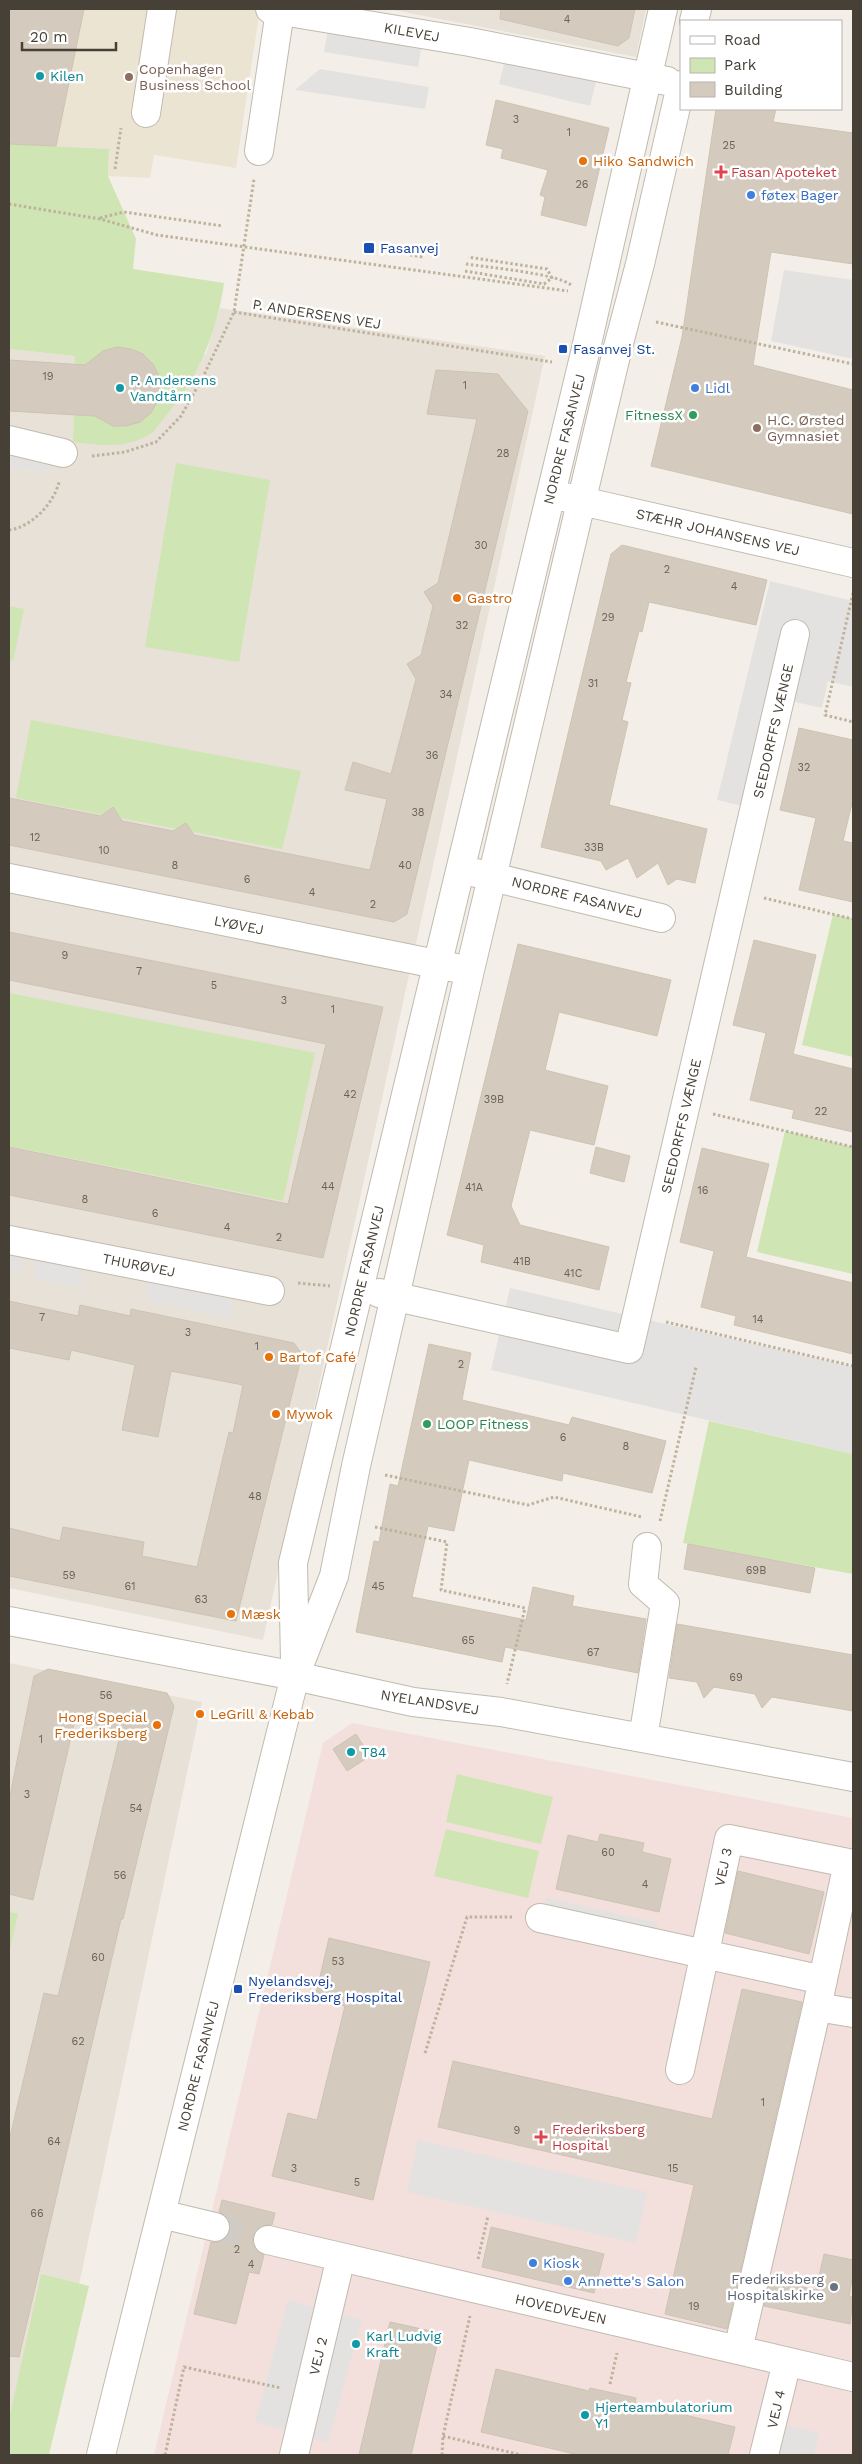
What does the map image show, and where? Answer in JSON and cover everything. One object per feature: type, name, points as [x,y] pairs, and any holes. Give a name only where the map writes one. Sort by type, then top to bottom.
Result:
[{"type":"street","points":[[146,113],[162,9]]},
{"type":"street","name":"NORDRE FASANVEJ","points":[[296,1676],[293,1563],[581,369],[664,9]]},
{"type":"street","name":"KILEVEJ","points":[[259,151],[275,10],[344,15],[649,75],[680,85]]},
{"type":"street","name":"NORDRE FASANVEJ","points":[[100,2455],[296,1676],[334,1576],[356,1466],[470,970],[680,89]]},
{"type":"street","points":[[9,440],[63,453]]},
{"type":"street","name":"STÆHR JOHANSENS VEJ","points":[[550,494],[853,563]]},
{"type":"street","name":"SEEDORFFS VÆNGE","points":[[360,1289],[629,1349],[795,634]]},
{"type":"street","name":"NORDRE FASANVEJ","points":[[461,869],[662,918]]},
{"type":"street","name":"LYØVEJ","points":[[9,878],[470,970]]},
{"type":"street","name":"THURØVEJ","points":[[9,1240],[270,1291]]},
{"type":"street","points":[[643,1738],[665,1603],[643,1584],[647,1547]]},
{"type":"street","name":"NYELANDSVEJ","points":[[9,1621],[296,1676],[413,1702],[501,1712],[853,1777]]},
{"type":"street","name":"VEJ 3","points":[[704,1954],[729,1839],[848,1863],[738,2350]]},
{"type":"street","points":[[540,1918],[823,1980]]},
{"type":"street","points":[[680,2070],[704,1954]]},
{"type":"street","points":[[817,2007],[853,2013]]},
{"type":"street","points":[[161,2214],[215,2227]]},
{"type":"street","name":"HOVEDVEJEN","points":[[268,2240],[853,2378]]},
{"type":"street","name":"VEJ 2","points":[[294,2455],[341,2257]]},
{"type":"street","name":"VEJ 4","points":[[764,2455],[787,2362]]},
{"type":"path","points":[[234,312],[259,151]]},
{"type":"path","points":[[9,204],[100,218],[157,235],[569,292]]},
{"type":"path","points":[[100,218],[124,212],[223,226]]},
{"type":"path","points":[[410,255],[424,257]]},
{"type":"path","points":[[465,271],[544,284],[552,278],[547,269],[468,257]]},
{"type":"path","points":[[466,264],[546,276]]},
{"type":"path","name":"P. ANDERSENS VEJ","points":[[63,453],[94,456],[125,452],[156,442],[181,416],[203,378],[234,312],[550,362],[581,369]]},
{"type":"path","points":[[626,314],[853,364]]},
{"type":"path","points":[[9,530],[32,519],[47,507],[59,485],[63,453]]},
{"type":"path","points":[[853,592],[825,715],[853,722]]},
{"type":"path","points":[[736,892],[853,919]]},
{"type":"path","points":[[685,1107],[853,1147]]},
{"type":"path","points":[[270,1291],[294,1283],[360,1289]]},
{"type":"path","points":[[637,1315],[853,1366]]},
{"type":"path","points":[[652,1519],[660,1521],[696,1367]]},
{"type":"path","points":[[356,1466],[403,1480],[528,1505],[554,1497],[644,1517]]},
{"type":"path","points":[[345,1520],[447,1542],[441,1590],[525,1608],[501,1712]]},
{"type":"path","points":[[425,2053],[467,1917],[540,1918]]},
{"type":"path","points":[[442,2455],[443,2436],[476,2289],[476,2267],[488,2216]]},
{"type":"path","points":[[165,2455],[184,2367],[309,2394]]},
{"type":"path","points":[[443,2436],[520,2455]]},
{"type":"shaded area","name":"Copenhagen Business School","points":[[9,9],[260,9],[236,168],[154,155],[150,178],[108,176],[109,149],[9,144]]},
{"type":"shaded area","points":[[388,9],[646,9],[636,57]]},
{"type":"shaded area","points":[[328,28],[422,44],[418,67],[324,52]]},
{"type":"shaded area","points":[[505,60],[596,82],[590,106],[499,84]]},
{"type":"shaded area","points":[[320,69],[429,87],[425,109],[295,90]]},
{"type":"shaded area","points":[[784,270],[853,280],[853,359],[771,341]]},
{"type":"shaded area","points":[[220,308],[545,356],[263,1640],[9,1588],[9,467],[50,475],[9,440],[9,349],[75,356],[73,441],[206,354]]},
{"type":"shaded area","points":[[9,449],[54,459],[50,475],[9,467]]},
{"type":"shaded area","points":[[770,581],[853,601],[853,687],[828,681],[822,708],[791,701],[764,811],[717,800]]},
{"type":"shaded area","points":[[9,1252],[20,1254],[22,1275],[9,1273]]},
{"type":"shaded area","points":[[45,1259],[80,1266],[84,1288],[35,1278],[34,1261]]},
{"type":"shaded area","points":[[146,1279],[229,1296],[232,1318],[148,1301]]},
{"type":"shaded area","points":[[510,1288],[853,1367],[853,1454],[491,1370]]},
{"type":"shaded area","points":[[9,1663],[202,1702],[43,2455],[9,2455]]},
{"type":"shaded area","name":"Frederiksberg Hospital","points":[[352,1723],[853,1818],[853,2455],[154,2455],[323,1743]]},
{"type":"shaded area","points":[[547,1898],[658,1923],[655,1938],[543,1914]]},
{"type":"shaded area","points":[[418,2140],[647,2192],[636,2243],[407,2192]]},
{"type":"shaded area","points":[[288,2300],[362,2320],[328,2442],[255,2422]]},
{"type":"shaded area","points":[[784,2425],[819,2433],[814,2455],[777,2455]]},
{"type":"green space","points":[[9,144],[109,149],[108,176],[136,239],[133,269],[224,283],[221,302],[211,337],[196,371],[177,402],[150,435],[129,443],[110,445],[73,442],[75,356],[9,349]]},
{"type":"green space","points":[[176,463],[270,480],[239,662],[145,647]]},
{"type":"green space","points":[[9,606],[24,609],[13,661],[9,660]]},
{"type":"green space","points":[[31,720],[301,771],[282,849],[16,798]]},
{"type":"green space","points":[[833,914],[853,919],[853,1057],[802,1045]]},
{"type":"green space","points":[[9,993],[315,1053],[283,1201],[9,1146]]},
{"type":"green space","points":[[785,1131],[853,1147],[853,1274],[757,1252]]},
{"type":"green space","points":[[709,1421],[853,1454],[853,1574],[683,1543]]},
{"type":"green space","points":[[457,1774],[553,1797],[541,1844],[446,1822]]},
{"type":"green space","points":[[446,1829],[539,1851],[528,1898],[434,1876]]},
{"type":"green space","points":[[9,1912],[18,1914],[9,1954]]},
{"type":"green space","points":[[41,2274],[89,2286],[49,2455],[9,2455],[9,2420]]},
{"type":"building","name":"Kilen","points":[[9,9],[84,9],[56,146],[9,144]]},
{"type":"building","points":[[501,9],[635,9],[629,38],[618,46],[500,19]]},
{"type":"building","points":[[496,100],[609,128],[586,226],[541,215],[545,197],[540,195],[548,170],[501,158],[503,149],[486,145]]},
{"type":"building","points":[[716,110],[776,110],[773,122],[853,133],[853,264],[771,252],[753,365],[853,390],[853,514],[651,466],[682,337]]},
{"type":"building","points":[[117,347],[131,349],[143,354],[153,364],[159,376],[160,390],[157,402],[151,413],[140,422],[126,426],[113,426],[95,416],[9,411],[9,360],[85,365],[103,351]]},
{"type":"building","points":[[436,370],[498,374],[528,411],[407,914],[394,922],[9,845],[9,798],[101,816],[113,807],[122,821],[173,831],[186,823],[194,835],[370,870],[387,799],[345,790],[353,762],[391,774],[416,679],[407,664],[421,655],[433,606],[424,592],[438,583],[477,419],[427,414]]},
{"type":"building","points":[[622,545],[767,580],[756,625],[649,602],[642,632],[639,631],[626,682],[631,683],[622,720],[628,722],[609,805],[707,829],[695,883],[677,879],[668,885],[658,863],[637,878],[628,858],[606,870],[601,861],[541,847],[611,554]]},
{"type":"building","points":[[799,728],[853,740],[853,799],[843,841],[853,843],[853,902],[799,890],[816,818],[780,810]]},
{"type":"building","points":[[9,932],[383,1007],[323,1258],[9,1195],[9,1147],[288,1204],[326,1044],[9,980]]},
{"type":"building","points":[[754,940],[816,955],[793,1054],[853,1069],[853,1132],[792,1118],[794,1110],[750,1100],[766,1033],[733,1025]]},
{"type":"building","points":[[518,944],[671,980],[657,1036],[559,1012],[545,1070],[608,1086],[594,1145],[530,1130],[511,1206],[520,1225],[609,1247],[599,1290],[481,1262],[484,1245],[447,1235]]},
{"type":"building","points":[[596,1147],[630,1156],[624,1182],[590,1173]]},
{"type":"building","points":[[702,1148],[769,1164],[746,1257],[853,1283],[853,1354],[734,1325],[736,1316],[701,1307],[714,1251],[680,1242]]},
{"type":"building","points":[[9,1301],[78,1316],[80,1305],[130,1316],[131,1309],[294,1343],[302,1354],[236,1621],[9,1576],[9,1528],[60,1541],[63,1527],[144,1542],[142,1556],[197,1567],[229,1432],[233,1433],[243,1385],[171,1371],[158,1437],[122,1430],[135,1365],[71,1350],[69,1360],[9,1348]]},
{"type":"building","points":[[429,1344],[471,1353],[462,1400],[569,1425],[572,1417],[666,1441],[652,1493],[563,1473],[562,1481],[469,1460],[454,1531],[428,1526],[412,1597],[526,1620],[533,1587],[574,1596],[572,1606],[646,1619],[638,1673],[505,1647],[502,1662],[356,1632],[374,1541],[379,1542],[390,1484],[398,1486]]},
{"type":"building","points":[[688,1544],[815,1568],[810,1593],[684,1569]]},
{"type":"building","points":[[677,1624],[853,1655],[853,1711],[772,1697],[762,1708],[755,1694],[714,1687],[704,1698],[697,1682],[669,1678]]},
{"type":"building","points":[[48,1669],[167,1693],[174,1706],[123,1919],[121,1919],[19,2357],[9,2356],[9,2141],[44,1993],[58,1996],[121,1731],[75,1720],[33,1900],[9,1894],[9,1801],[34,1676]]},
{"type":"building","name":"T84","points":[[356,1734],[370,1756],[347,1771],[333,1749]]},
{"type":"building","points":[[600,1834],[644,1843],[642,1852],[671,1859],[659,1912],[556,1889],[568,1835],[598,1842]]},
{"type":"building","points":[[738,1871],[824,1892],[809,1954],[725,1933]]},
{"type":"building","points":[[329,1938],[430,1962],[373,2200],[272,2176],[288,2113],[317,2120],[345,2006],[315,1998]]},
{"type":"building","points":[[742,1989],[802,2002],[727,2329],[665,2314],[694,2185],[438,2127],[453,2061],[712,2119]]},
{"type":"building","points":[[222,2200],[275,2213],[272,2225],[263,2225],[256,2230],[253,2236],[253,2245],[258,2252],[264,2255],[259,2274],[249,2272],[236,2324],[194,2314],[211,2242],[220,2242],[226,2238],[230,2231],[230,2222],[226,2216],[219,2212]]},
{"type":"building","points":[[491,2227],[604,2254],[594,2293],[482,2267]]},
{"type":"building","name":"Frederiksberg Hospitalskirke","points":[[824,2254],[853,2260],[853,2274],[849,2296],[853,2297],[850,2324],[764,2306],[770,2280],[816,2290]]},
{"type":"building","points":[[390,2322],[440,2333],[411,2455],[359,2455]]},
{"type":"building","name":"Hjerteambulatorium Y1","points":[[496,2369],[589,2391],[590,2388],[636,2398],[635,2403],[735,2427],[728,2455],[579,2455],[481,2432]]},
{"type":"tunnel","points":[[215,2227],[268,2240]]},
{"type":"place","name":"Kilen","points":[[40,76]]},
{"type":"place","name":"Copenhagen Business School","points":[[129,77]]},
{"type":"place","name":"Hiko Sandwich","points":[[583,161]]},
{"type":"place","name":"Fasan Apoteket","points":[[721,172]]},
{"type":"place","name":"føtex Bager","points":[[751,195]]},
{"type":"place","name":"Fasanvej","points":[[369,248]]},
{"type":"place","name":"Fasanvej St.","points":[[563,349]]},
{"type":"place","name":"P. Andersens Vandtårn","points":[[120,388]]},
{"type":"place","name":"Lidl","points":[[695,388]]},
{"type":"place","name":"FitnessX","points":[[693,415]]},
{"type":"place","name":"H.C. Ørsted Gymnasiet","points":[[757,428]]},
{"type":"place","name":"Gastro","points":[[457,598]]},
{"type":"place","name":"Bartof Café","points":[[269,1357]]},
{"type":"place","name":"Mywok","points":[[276,1414]]},
{"type":"place","name":"LOOP Fitness","points":[[427,1424]]},
{"type":"place","name":"Mæsk","points":[[231,1614]]},
{"type":"place","name":"LeGrill & Kebab","points":[[200,1714]]},
{"type":"place","name":"Hong Special Frederiksberg","points":[[157,1725]]},
{"type":"place","name":"T84","points":[[351,1752]]},
{"type":"place","name":"Nyelandsvej, Frederiksberg Hospital","points":[[238,1989]]},
{"type":"place","name":"Frederiksberg Hospital","points":[[541,2137]]},
{"type":"place","name":"Kiosk","points":[[533,2263]]},
{"type":"place","name":"Annette's Salon","points":[[568,2281]]},
{"type":"place","name":"Frederiksberg Hospitalskirke","points":[[834,2287]]},
{"type":"place","name":"Karl Ludvig Kraft","points":[[356,2344]]},
{"type":"place","name":"Hjerteambulatorium Y1","points":[[585,2415]]}]
